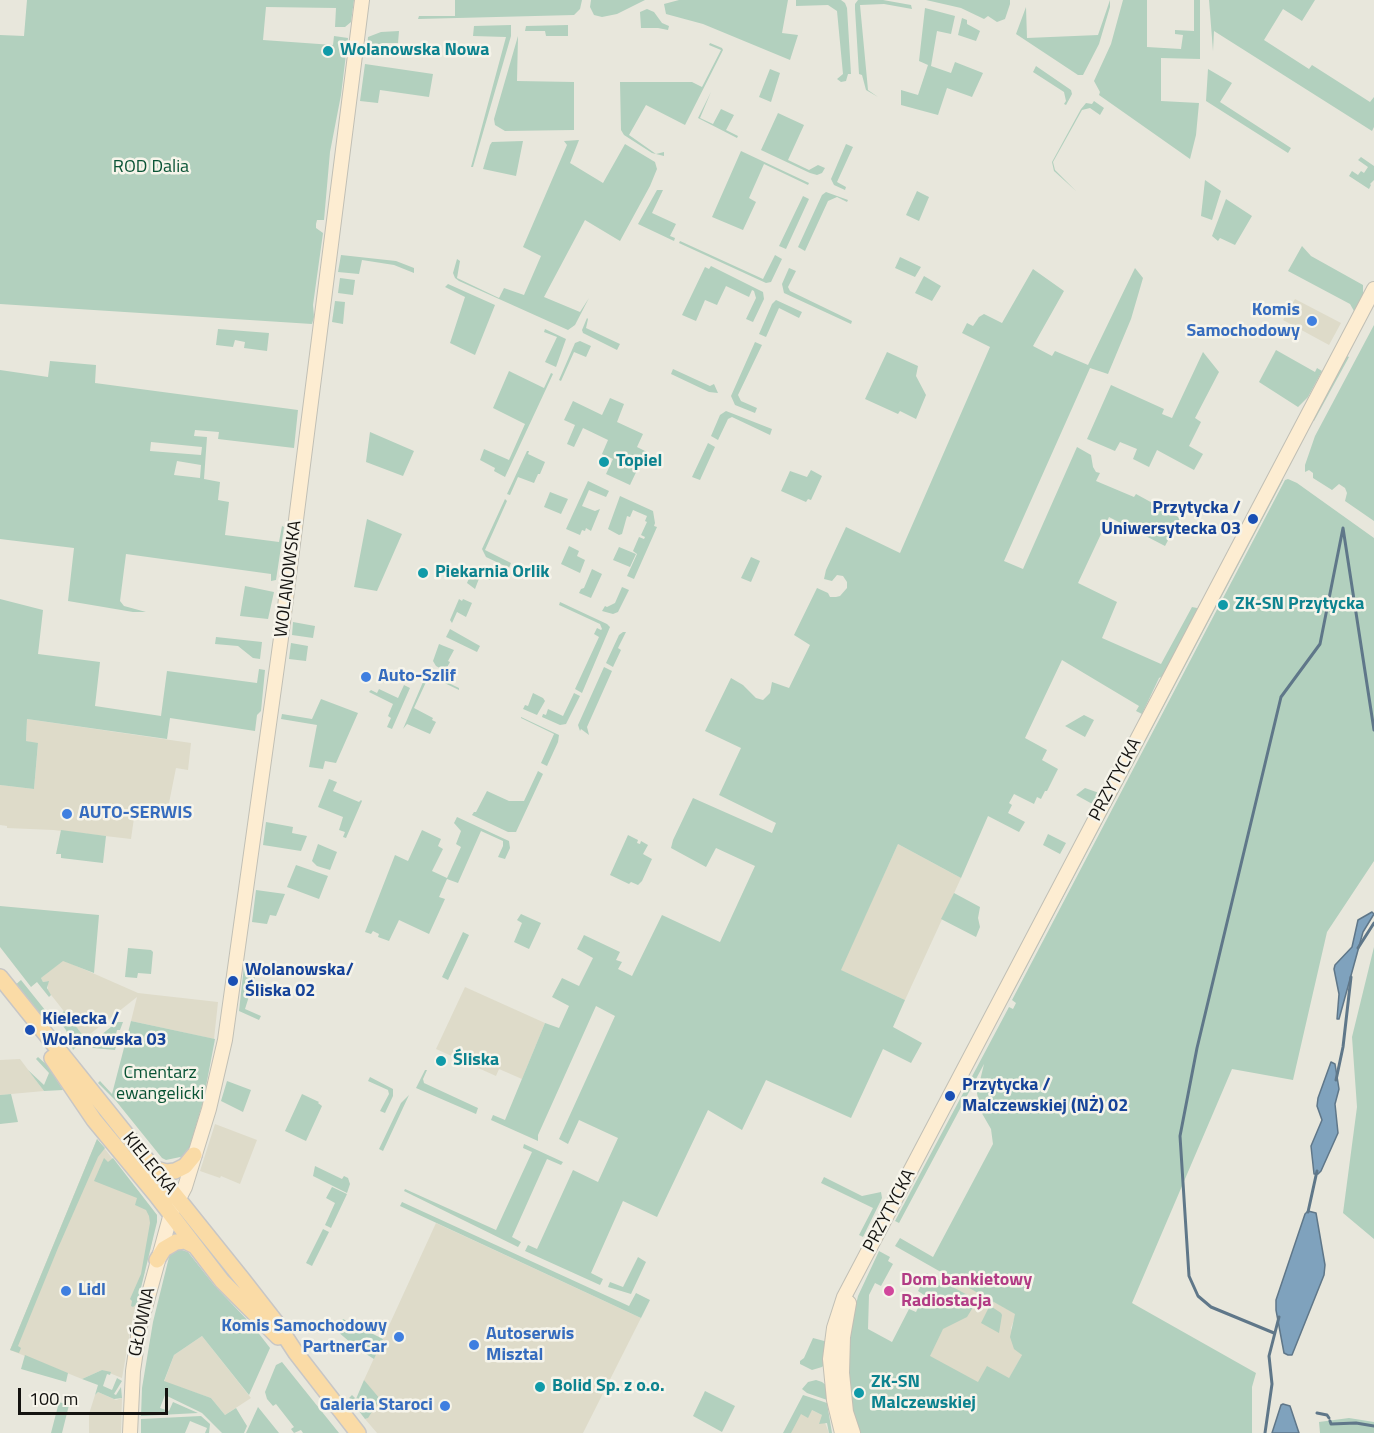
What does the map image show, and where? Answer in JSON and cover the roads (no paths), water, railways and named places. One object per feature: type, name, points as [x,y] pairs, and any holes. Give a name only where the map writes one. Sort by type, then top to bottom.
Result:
[{"type":"main road","name":"KIELECKA","points":[[0,977],[153,1168],[175,1204],[195,1246],[234,1294],[296,1353]]},
{"type":"main road","name":"KIELECKA","points":[[0,993],[60,1068],[94,1120],[175,1204],[275,1321],[296,1353],[358,1433]]},
{"type":"main road","points":[[153,1168],[166,1172],[175,1171],[185,1166],[194,1155]]},
{"type":"main road","points":[[157,1260],[164,1249],[176,1242],[185,1242],[195,1246]]},
{"type":"street","name":"WOLANOWSKA","points":[[175,1204],[185,1187],[216,1085],[227,1023],[283,627],[362,0]]},
{"type":"street","name":"PRZYTYCKA","points":[[836,1374],[831,1346],[836,1318],[857,1272],[1374,289]]},
{"type":"street","name":"GŁÓWNA","points":[[130,1433],[130,1400],[141,1320],[175,1204]]},
{"type":"street","points":[[836,1374],[836,1412],[842,1433]]},
{"type":"street","points":[[836,1374],[853,1433]]},
{"type":"water","points":[[1372,912],[1374,914],[1363,932],[1339,1019],[1337,1019],[1339,994],[1335,965],[1352,947],[1358,920]]},
{"type":"water","points":[[1331,1062],[1335,1064],[1339,1089],[1335,1104],[1338,1133],[1321,1171],[1314,1174],[1311,1146],[1322,1120],[1317,1106],[1318,1098]]},
{"type":"water","points":[[1308,1211],[1316,1213],[1325,1265],[1324,1275],[1292,1355],[1288,1355],[1284,1353],[1276,1300],[1305,1214]]},
{"type":"water","points":[[1283,1404],[1290,1406],[1299,1433],[1272,1433]]},
{"type":"waterway","points":[[1274,1333],[1211,1307],[1198,1296],[1189,1276],[1180,1136],[1197,1048],[1281,697],[1320,644],[1343,528],[1374,730]]},
{"type":"waterway","points":[[1358,948],[1374,923]]},
{"type":"waterway","points":[[1336,1080],[1343,1047],[1351,977]]},
{"type":"waterway","points":[[1308,1212],[1317,1171]]},
{"type":"waterway","points":[[1265,1433],[1272,1384],[1269,1356],[1279,1317]]},
{"type":"waterway","points":[[1317,1413],[1327,1415],[1329,1418]]},
{"type":"waterway","points":[[1330,1421],[1331,1424],[1356,1423],[1374,1426]]},
{"type":"place","name":"Wolanowska Nowa","points":[[328,51]]},
{"type":"place","name":"Komis Samochodowy","points":[[1312,321]]},
{"type":"place","name":"Topiel","points":[[604,462]]},
{"type":"place","name":"Przytycka / Uniwersytecka 03","points":[[1253,519]]},
{"type":"place","name":"Piekarnia Orlik","points":[[423,573]]},
{"type":"place","name":"ZK-SN Przytycka","points":[[1223,605]]},
{"type":"place","name":"Auto-Szlif","points":[[366,677]]},
{"type":"place","name":"AUTO-SERWIS","points":[[67,814]]},
{"type":"place","name":"Wolanowska/ Śliska 02","points":[[233,981]]},
{"type":"place","name":"Kielecka / Wolanowska 03","points":[[30,1030]]},
{"type":"place","name":"Śliska","points":[[441,1061]]},
{"type":"place","name":"Przytycka / Malczewskiej (NŻ) 02","points":[[950,1096]]},
{"type":"place","name":"Lidl","points":[[66,1291]]},
{"type":"place","name":"Dom bankietowy Radiostacja","points":[[889,1291]]},
{"type":"place","name":"Komis Samochodowy PartnerCar","points":[[399,1337]]},
{"type":"place","name":"Autoserwis Misztal","points":[[474,1345]]},
{"type":"place","name":"Bolid Sp. z o.o.","points":[[540,1387]]},
{"type":"place","name":"ZK-SN Malczewskiej","points":[[859,1393]]},
{"type":"place","name":"Galeria Staroci","points":[[445,1406]]},
{"type":"park label","name":"ROD Dalia","points":[[151,168]]},
{"type":"park label","name":"Cmentarz ewangelicki","points":[[160,1084]]}]
